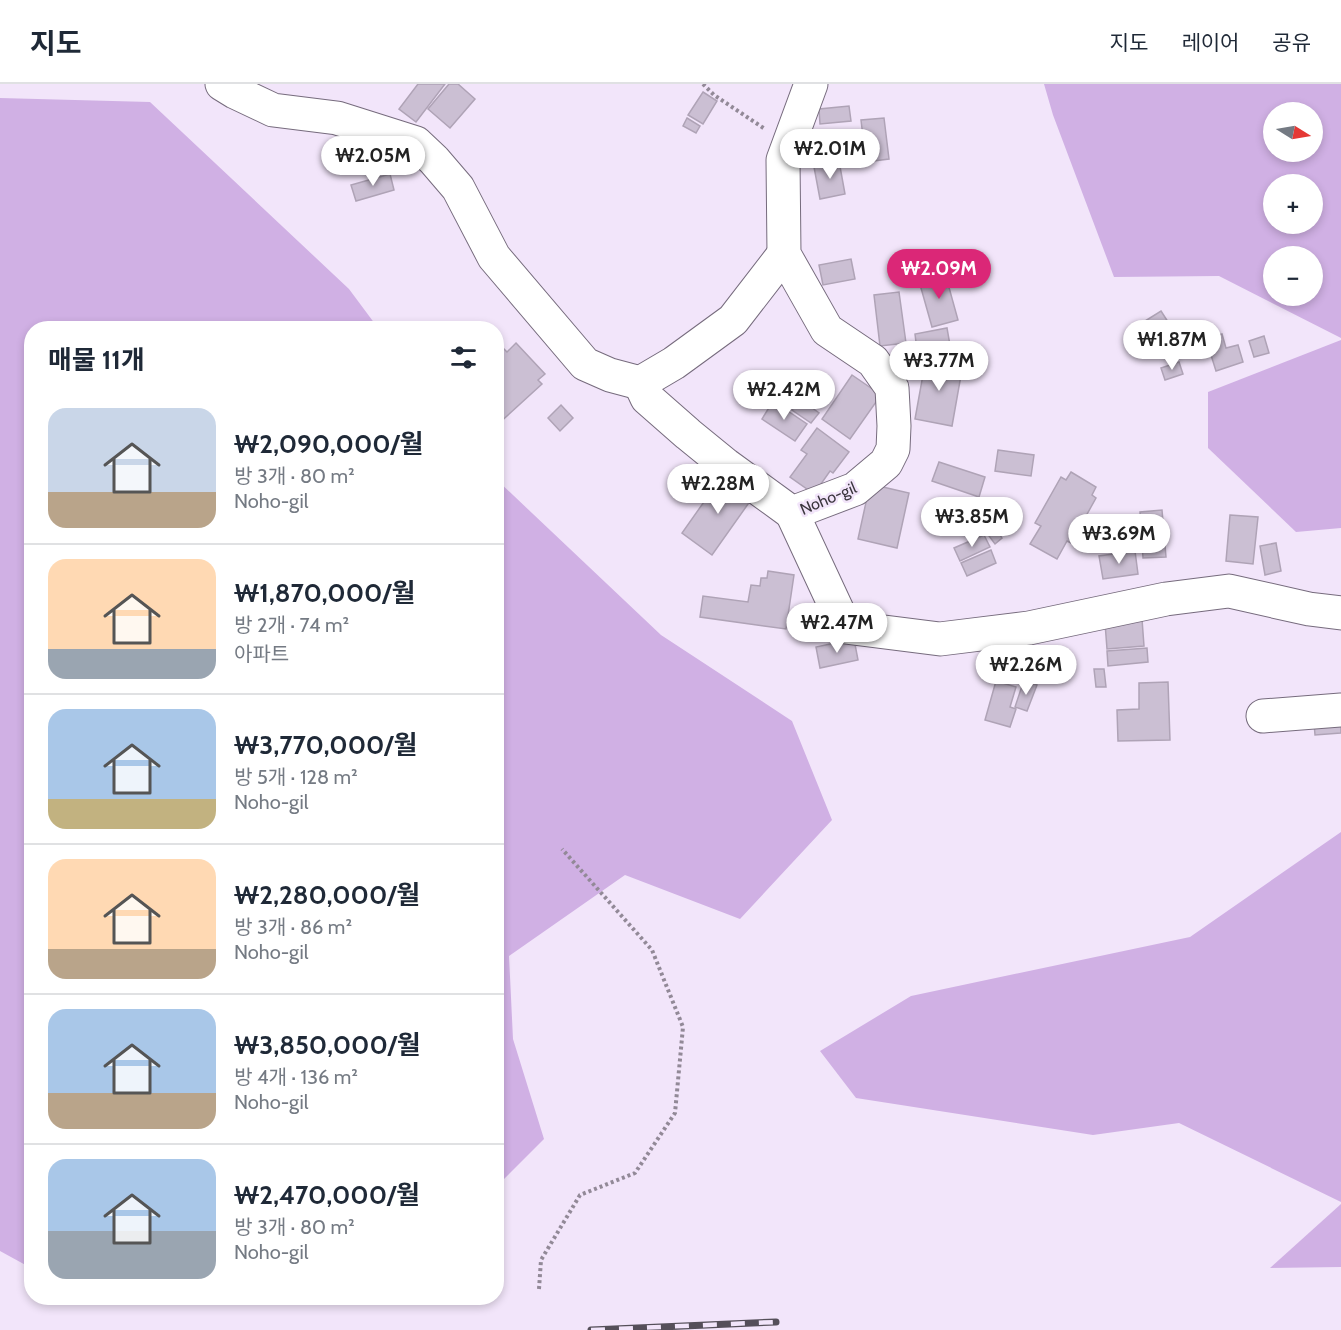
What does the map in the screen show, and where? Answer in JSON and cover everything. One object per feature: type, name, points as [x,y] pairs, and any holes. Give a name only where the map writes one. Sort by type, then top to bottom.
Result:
[{"type":"street","points":[[222,84],[273,110],[337,118],[416,143],[458,188],[494,257],[585,364],[610,375],[640,383],[674,363],[733,320],[784,254]]},
{"type":"street","name":"Noho-gil","points":[[640,383],[647,398],[688,434],[792,513],[855,489],[886,464],[893,449],[892,388],[873,361],[827,330],[784,254],[783,160],[811,84]]},
{"type":"street","points":[[792,513],[845,627],[940,639],[1029,628],[1166,599],[1229,591],[1309,609],[1341,613]]},
{"type":"street","points":[[1263,716],[1341,710]]},
{"type":"path","points":[[703,84],[738,111],[790,143]]},
{"type":"path","points":[[538,1288],[542,1260],[580,1195],[634,1173],[675,1113],[683,1028],[652,950],[562,849]]},
{"type":"shaded area","points":[[1044,84],[1341,84],[1341,338],[1278,306],[1323,306],[1323,246],[1263,246],[1263,298],[1219,276],[1114,277],[1053,115]]},
{"type":"shaded area","points":[[0,98],[150,102],[349,289],[373,321],[24,321],[24,1264],[0,1251]]},
{"type":"shaded area","points":[[1341,340],[1341,528],[1296,532],[1208,448],[1208,392]]},
{"type":"shaded area","points":[[504,487],[661,635],[792,721],[832,820],[740,919],[625,875],[509,956],[513,1039],[544,1139],[504,1179]]},
{"type":"shaded area","points":[[1341,832],[1341,1202],[1179,1123],[1093,1135],[856,1098],[820,1051],[911,996],[1190,937]]},
{"type":"shaded area","points":[[1341,1204],[1341,1267],[1270,1268]]},
{"type":"building","points":[[418,84],[445,84],[416,122],[399,109]]},
{"type":"building","points":[[449,84],[458,84],[475,99],[450,128],[428,109]]},
{"type":"building","points":[[703,92],[717,101],[703,124],[688,115]]},
{"type":"building","points":[[849,106],[851,121],[820,124],[819,109]]},
{"type":"building","points":[[687,118],[700,126],[696,133],[683,126]]},
{"type":"building","points":[[884,118],[889,159],[866,162],[861,120]]},
{"type":"building","points":[[839,161],[845,194],[820,199],[814,167]]},
{"type":"building","points":[[390,174],[394,190],[356,201],[351,185]]},
{"type":"building","points":[[851,259],[855,279],[823,285],[819,265]]},
{"type":"building","points":[[945,273],[958,320],[932,327],[919,281]]},
{"type":"building","points":[[899,292],[906,343],[880,346],[874,295]]},
{"type":"building","points":[[1161,311],[1186,350],[1170,360],[1145,321]]},
{"type":"building","points":[[947,328],[950,345],[917,350],[915,334]]},
{"type":"building","points":[[1222,334],[1226,348],[1238,345],[1243,362],[1216,371],[1206,339]]},
{"type":"building","points":[[1264,336],[1269,353],[1254,357],[1249,341]]},
{"type":"building","points":[[516,343],[545,374],[538,380],[542,384],[504,419],[504,349],[507,352]]},
{"type":"building","points":[[926,358],[963,364],[952,426],[915,419]]},
{"type":"building","points":[[1179,362],[1183,374],[1165,380],[1161,368]]},
{"type":"building","points":[[852,375],[881,395],[850,439],[822,419]]},
{"type":"building","points":[[800,399],[819,413],[811,423],[792,410]]},
{"type":"building","points":[[773,401],[807,424],[795,441],[762,419]]},
{"type":"building","points":[[561,405],[573,418],[560,431],[548,418]]},
{"type":"building","points":[[817,428],[849,452],[833,473],[830,471],[814,494],[790,477],[807,454],[801,450]]},
{"type":"building","points":[[998,450],[1034,455],[1031,476],[995,471]]},
{"type":"building","points":[[939,462],[985,477],[979,497],[932,481]]},
{"type":"building","points":[[1071,472],[1096,487],[1092,495],[1096,498],[1071,543],[1067,541],[1057,559],[1030,544],[1041,526],[1035,523],[1061,477],[1066,480]]},
{"type":"building","points":[[723,475],[753,497],[712,555],[682,533]]},
{"type":"building","points":[[870,484],[909,493],[897,548],[858,539]]},
{"type":"building","points":[[1162,510],[1166,557],[1143,558],[1140,512]]},
{"type":"building","points":[[1230,515],[1258,517],[1253,564],[1226,561]]},
{"type":"building","points":[[994,526],[1002,538],[995,544],[986,532]]},
{"type":"building","points":[[984,535],[990,547],[960,561],[954,548]]},
{"type":"building","points":[[1276,543],[1281,571],[1265,575],[1260,546]]},
{"type":"building","points":[[991,550],[996,563],[967,576],[961,563]]},
{"type":"building","points":[[1135,551],[1138,574],[1103,579],[1099,556]]},
{"type":"building","points":[[768,571],[794,575],[786,629],[700,617],[703,596],[748,602],[751,585],[760,586],[761,578],[767,578]]},
{"type":"building","points":[[1142,619],[1144,646],[1107,649],[1105,623]]},
{"type":"building","points":[[854,639],[858,660],[820,668],[816,647]]},
{"type":"building","points":[[1147,648],[1148,662],[1108,666],[1107,651]]},
{"type":"building","points":[[1094,669],[1104,669],[1106,687],[1096,687]]},
{"type":"building","points":[[1024,680],[1037,685],[1027,711],[1015,707]]},
{"type":"building","points":[[996,681],[1016,687],[1010,707],[1016,709],[1010,727],[985,720]]},
{"type":"building","points":[[1168,682],[1170,740],[1118,741],[1117,710],[1139,709],[1139,683]]},
{"type":"building","points":[[1341,721],[1341,733],[1315,735],[1314,723]]},
{"type":"railway","points":[[591,1330],[776,1322]]}]
